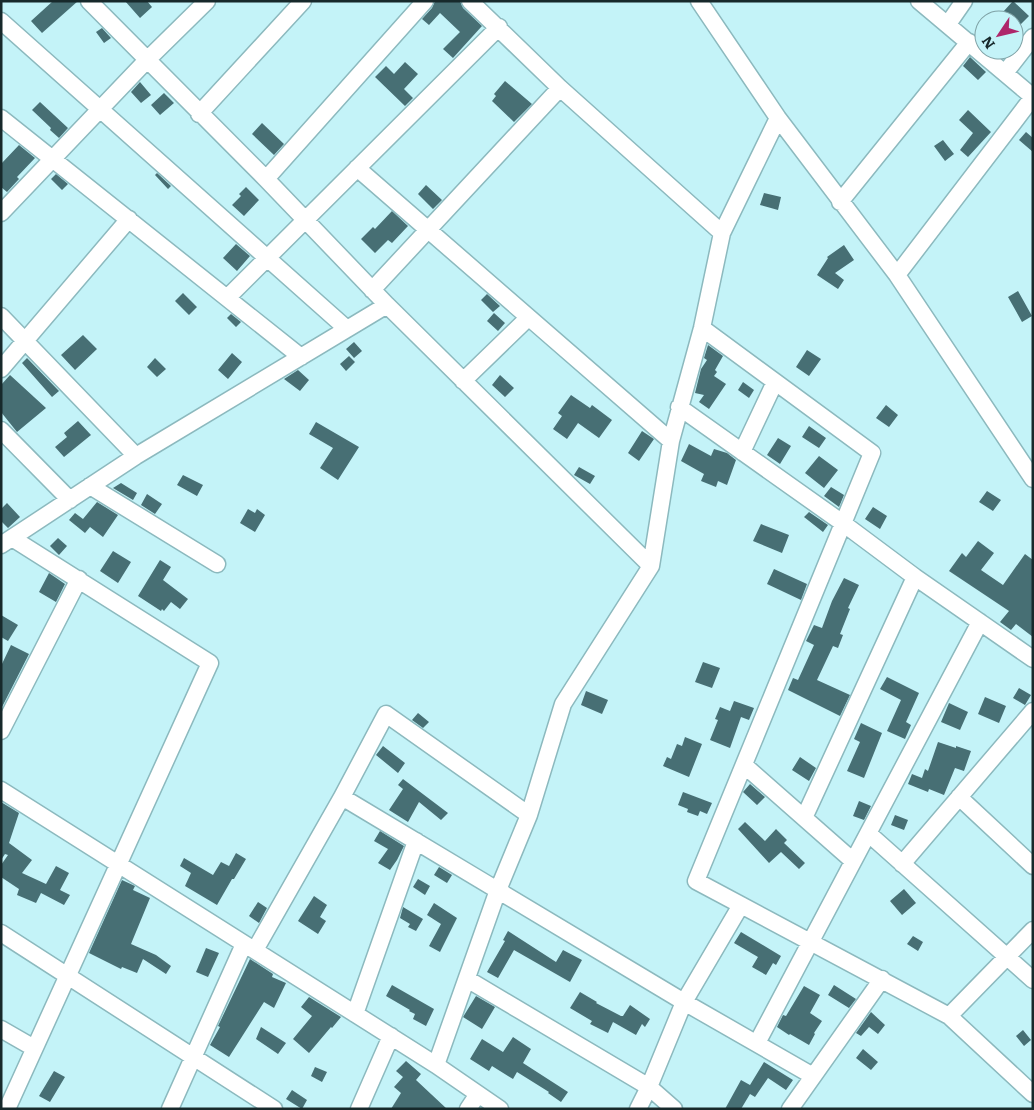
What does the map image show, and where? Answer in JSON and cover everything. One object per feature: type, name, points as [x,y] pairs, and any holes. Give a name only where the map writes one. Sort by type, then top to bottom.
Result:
[{"type":"street","points":[[1,213],[146,60],[207,1]]},
{"type":"street","points":[[199,114],[303,1]]},
{"type":"street","points":[[266,179],[425,1]]},
{"type":"street","points":[[470,1],[560,88],[722,233]]},
{"type":"street","points":[[699,1],[778,118],[896,275],[1033,479]]},
{"type":"street","points":[[896,275],[1033,97],[919,1]]},
{"type":"street","points":[[948,24],[964,1]]},
{"type":"street","points":[[94,3],[146,60],[266,179],[304,221],[372,290],[651,566]]},
{"type":"street","points":[[1,21],[347,329]]},
{"type":"street","points":[[227,298],[499,28]]},
{"type":"street","points":[[1005,73],[1033,37]]},
{"type":"street","points":[[840,202],[969,42]]},
{"type":"street","points":[[372,290],[560,88]]},
{"type":"street","points":[[1,118],[301,357]]},
{"type":"street","points":[[436,1065],[498,890],[528,815],[563,704],[651,566],[671,441],[702,328],[722,233],[778,118]]},
{"type":"street","points":[[357,168],[671,441]]},
{"type":"street","points":[[1,369],[129,219]]},
{"type":"street","points":[[7,1109],[210,663],[79,579],[7,542],[136,456],[387,305]]},
{"type":"street","points":[[1,316],[136,456]]},
{"type":"street","points":[[463,381],[528,318]]},
{"type":"street","points":[[702,328],[872,453],[696,881],[949,1016],[1033,1094]]},
{"type":"street","points":[[742,452],[775,382]]},
{"type":"street","points":[[679,407],[844,524],[915,577],[1033,659]]},
{"type":"street","points":[[1,430],[70,500]]},
{"type":"street","points":[[90,486],[217,564]]},
{"type":"street","points":[[804,818],[915,577]]},
{"type":"street","points":[[1,731],[79,579]]},
{"type":"street","points":[[757,1043],[980,622]]},
{"type":"street","points":[[902,864],[1033,711]]},
{"type":"street","points":[[170,1109],[192,1056],[249,947],[342,797],[386,714],[528,815]]},
{"type":"street","points":[[744,765],[853,861]]},
{"type":"street","points":[[1,790],[391,1036],[500,1109]]},
{"type":"street","points":[[342,797],[684,1002],[813,1076]]},
{"type":"street","points":[[959,797],[1033,866]]},
{"type":"street","points":[[869,834],[1033,980]]},
{"type":"street","points":[[355,1014],[416,841]]},
{"type":"street","points":[[638,1109],[649,1088],[684,1002],[741,904]]},
{"type":"street","points":[[949,1016],[1033,930]]},
{"type":"street","points":[[1,933],[274,1109]]},
{"type":"street","points":[[467,979],[649,1088],[674,1109]]},
{"type":"street","points":[[790,1109],[882,979]]},
{"type":"street","points":[[1,1029],[34,1048]]},
{"type":"street","points":[[359,1109],[391,1036]]},
{"type":"street","points":[[468,1109],[478,1094]]},
{"type":"building","points":[[53,1],[78,1],[42,33],[31,21]]},
{"type":"building","points":[[125,1],[147,1],[152,7],[140,18]]},
{"type":"building","points":[[435,1],[460,1],[463,8],[482,26],[453,58],[443,49],[460,32],[440,13],[429,25],[422,19],[432,8]]},
{"type":"building","points":[[1013,1],[1023,10],[1005,10]]},
{"type":"building","points":[[1024,11],[1029,16],[1024,21]]},
{"type":"building","points":[[102,28],[111,38],[104,43],[96,32]]},
{"type":"building","points":[[970,57],[986,72],[978,80],[963,66]]},
{"type":"building","points":[[405,62],[418,74],[404,89],[413,98],[405,106],[375,77],[386,66],[394,74]]},
{"type":"building","points":[[505,81],[532,104],[514,122],[492,101],[496,96],[494,94]]},
{"type":"building","points":[[140,82],[151,95],[141,103],[131,92]]},
{"type":"building","points":[[164,93],[174,103],[160,115],[151,105]]},
{"type":"building","points":[[40,102],[68,128],[59,138],[32,110]]},
{"type":"building","points":[[968,110],[991,132],[968,157],[960,150],[973,133],[959,120]]},
{"type":"building","points":[[262,123],[284,144],[274,155],[252,134]]},
{"type":"building","points":[[1026,132],[1033,138],[1033,152],[1019,140]]},
{"type":"building","points":[[943,140],[954,154],[945,161],[934,146]]},
{"type":"building","points":[[19,145],[35,158],[17,177],[19,179],[7,192],[1,187],[1,164]]},
{"type":"building","points":[[157,173],[171,186],[168,189],[155,175]]},
{"type":"building","points":[[56,174],[68,184],[62,190],[51,179]]},
{"type":"building","points":[[426,185],[442,200],[433,209],[418,194]]},
{"type":"building","points":[[246,187],[259,200],[244,216],[232,205],[241,196],[239,194]]},
{"type":"building","points":[[764,193],[781,197],[778,210],[760,205]]},
{"type":"building","points":[[392,211],[408,226],[392,243],[388,240],[375,253],[361,239],[373,227],[375,229]]},
{"type":"building","points":[[236,244],[250,256],[237,271],[223,258]]},
{"type":"building","points":[[844,245],[854,260],[835,273],[844,280],[838,289],[817,275],[827,257]]},
{"type":"building","points":[[1018,291],[1032,316],[1022,322],[1008,297]]},
{"type":"building","points":[[183,293],[197,307],[189,315],[175,301]]},
{"type":"building","points":[[487,294],[500,306],[493,312],[481,300]]},
{"type":"building","points":[[494,313],[505,323],[498,331],[487,321]]},
{"type":"building","points":[[231,314],[241,322],[236,327],[227,318]]},
{"type":"building","points":[[83,335],[97,349],[75,370],[61,355]]},
{"type":"building","points":[[354,342],[362,351],[354,358],[346,349]]},
{"type":"building","points":[[708,345],[723,356],[715,370],[717,372],[714,376],[726,384],[709,409],[699,402],[704,395],[695,393],[701,369],[707,360],[704,358]]},
{"type":"building","points":[[807,350],[821,359],[809,376],[796,367]]},
{"type":"building","points":[[232,353],[242,362],[228,379],[218,370]]},
{"type":"building","points":[[349,356],[355,362],[346,371],[340,364]]},
{"type":"building","points":[[27,358],[59,391],[52,397],[22,363]]},
{"type":"building","points":[[155,358],[166,369],[157,377],[147,367]]},
{"type":"building","points":[[298,370],[309,380],[300,391],[284,379]]},
{"type":"building","points":[[10,375],[46,408],[17,432],[1,412],[1,385]]},
{"type":"building","points":[[500,375],[514,388],[505,397],[492,385]]},
{"type":"building","points":[[743,382],[754,390],[749,398],[738,390]]},
{"type":"building","points":[[571,395],[590,408],[592,405],[612,420],[599,438],[578,423],[567,439],[553,429],[562,416],[558,413]]},
{"type":"building","points":[[886,405],[898,415],[889,427],[876,418]]},
{"type":"building","points":[[78,421],[91,435],[64,457],[55,447],[67,437],[64,433]]},
{"type":"building","points":[[316,422],[359,447],[338,480],[320,468],[333,448],[309,434]]},
{"type":"building","points":[[809,426],[826,438],[819,448],[802,437]]},
{"type":"building","points":[[642,431],[654,439],[639,461],[628,453]]},
{"type":"building","points":[[778,438],[791,446],[780,464],[767,455]]},
{"type":"building","points":[[689,444],[711,456],[714,449],[727,453],[736,460],[727,485],[718,481],[716,487],[701,481],[704,474],[681,461]]},
{"type":"building","points":[[819,456],[838,470],[824,488],[805,473]]},
{"type":"building","points":[[579,467],[595,476],[590,484],[574,475]]},
{"type":"building","points":[[183,475],[203,485],[197,496],[177,485]]},
{"type":"building","points":[[121,483],[137,493],[133,500],[113,488]]},
{"type":"building","points":[[831,487],[844,495],[839,507],[824,496]]},
{"type":"building","points":[[987,491],[1001,500],[993,511],[979,502]]},
{"type":"building","points":[[147,494],[162,504],[155,514],[141,505]]},
{"type":"building","points":[[97,502],[118,515],[103,537],[90,527],[85,533],[69,520],[75,513],[83,519]]},
{"type":"building","points":[[7,503],[20,517],[8,528],[1,521],[1,509]]},
{"type":"building","points":[[873,507],[887,516],[880,529],[865,519]]},
{"type":"building","points":[[248,509],[255,513],[257,509],[265,515],[255,532],[240,523]]},
{"type":"building","points":[[809,512],[828,525],[823,532],[804,517]]},
{"type":"building","points":[[761,524],[789,535],[782,553],[753,541]]},
{"type":"building","points":[[58,538],[67,546],[59,555],[50,546]]},
{"type":"building","points":[[978,541],[994,553],[981,570],[1003,585],[1025,554],[1033,560],[1033,637],[1016,624],[1011,630],[1000,622],[1009,611],[949,571],[962,553],[966,557]]},
{"type":"building","points":[[113,551],[131,562],[118,583],[100,571]]},
{"type":"building","points":[[160,560],[171,567],[163,580],[188,599],[180,609],[171,602],[164,611],[162,609],[161,611],[138,596]]},
{"type":"building","points":[[774,569],[807,584],[801,600],[767,584]]},
{"type":"building","points":[[49,573],[65,584],[56,602],[39,592]]},
{"type":"building","points":[[844,578],[859,585],[848,608],[850,609],[840,634],[843,635],[838,648],[833,646],[817,680],[850,695],[840,716],[788,690],[793,678],[798,680],[814,645],[806,641],[814,625],[822,628],[832,601]]},
{"type":"building","points":[[1,615],[18,625],[8,641],[1,637]]},
{"type":"building","points":[[11,645],[29,654],[1,709],[1,666]]},
{"type":"building","points":[[703,662],[720,668],[712,688],[695,682]]},
{"type":"building","points":[[887,677],[919,693],[906,722],[911,725],[905,739],[887,731],[901,700],[880,689]]},
{"type":"building","points":[[1019,688],[1031,695],[1025,705],[1013,698]]},
{"type":"building","points":[[586,691],[608,700],[602,714],[581,705]]},
{"type":"building","points":[[985,697],[1006,706],[999,723],[978,714]]},
{"type":"building","points":[[734,701],[754,708],[749,720],[741,717],[730,748],[710,740],[718,720],[715,719],[720,707],[730,711]]},
{"type":"building","points":[[949,703],[968,712],[960,730],[941,722]]},
{"type":"building","points":[[418,713],[429,722],[423,728],[412,720]]},
{"type":"building","points":[[861,723],[882,733],[864,778],[847,771],[860,742],[854,739]]},
{"type":"building","points":[[685,737],[702,744],[689,777],[663,766],[667,757],[671,759],[677,744],[682,746]]},
{"type":"building","points":[[938,742],[971,751],[964,771],[955,768],[944,795],[929,789],[928,792],[908,784],[912,774],[922,778],[925,769],[928,771]]},
{"type":"building","points":[[383,746],[405,763],[398,773],[376,755]]},
{"type":"building","points":[[800,757],[816,768],[809,781],[792,770]]},
{"type":"building","points":[[403,779],[448,813],[441,820],[419,802],[408,822],[389,810],[403,789],[398,785]]},
{"type":"building","points":[[750,784],[765,797],[757,805],[743,792]]},
{"type":"building","points":[[683,792],[712,803],[707,814],[700,811],[698,816],[687,812],[688,809],[678,805]]},
{"type":"building","points":[[859,801],[871,806],[864,820],[853,816]]},
{"type":"building","points":[[1,802],[19,813],[9,843],[32,860],[22,873],[46,884],[56,866],[69,873],[60,890],[70,895],[64,905],[41,893],[36,903],[17,895],[19,889],[1,877],[1,865],[8,855],[5,854],[1,860]]},
{"type":"building","points":[[895,815],[908,820],[904,830],[891,825]]},
{"type":"building","points":[[745,822],[765,841],[776,829],[787,840],[784,843],[805,863],[799,869],[781,852],[769,863],[738,829]]},
{"type":"building","points":[[380,831],[404,846],[390,870],[378,863],[388,849],[374,841]]},
{"type":"building","points":[[236,853],[246,859],[217,905],[185,886],[191,873],[180,866],[184,858],[213,875],[221,862],[229,866]]},
{"type":"building","points":[[439,867],[452,875],[447,883],[434,875]]},
{"type":"building","points":[[418,879],[430,886],[425,895],[413,887]]},
{"type":"building","points":[[122,880],[135,886],[133,890],[150,898],[131,944],[156,955],[171,966],[166,974],[143,959],[137,973],[122,967],[121,969],[89,953]]},
{"type":"building","points":[[904,889],[916,903],[902,915],[890,901]]},
{"type":"building","points":[[314,896],[327,905],[320,917],[326,921],[318,934],[298,921]]},
{"type":"building","points":[[258,902],[267,908],[259,923],[249,916]]},
{"type":"building","points":[[434,903],[457,918],[440,952],[429,946],[441,924],[427,915]]},
{"type":"building","points":[[403,907],[423,919],[416,931],[408,927],[410,924],[400,918]]},
{"type":"building","points":[[508,931],[556,962],[563,950],[582,960],[570,982],[514,950],[498,978],[487,972],[505,941],[503,940]]},
{"type":"building","points":[[741,932],[781,956],[776,965],[773,963],[766,975],[752,967],[758,957],[734,943]]},
{"type":"building","points":[[913,936],[923,942],[918,951],[907,944]]},
{"type":"building","points":[[206,948],[219,953],[208,977],[196,972]]},
{"type":"building","points":[[250,959],[273,974],[272,977],[286,983],[274,1008],[264,1002],[229,1057],[210,1045]]},
{"type":"building","points":[[392,985],[434,1009],[426,1026],[413,1019],[415,1014],[410,1010],[386,996]]},
{"type":"building","points":[[834,985],[856,999],[849,1008],[828,995]]},
{"type":"building","points":[[804,986],[820,995],[810,1013],[822,1021],[809,1045],[777,1027],[783,1015],[786,1016]]},
{"type":"building","points":[[580,992],[621,1016],[623,1016],[630,1005],[650,1019],[645,1027],[642,1024],[636,1035],[613,1022],[608,1033],[590,1024],[592,1021],[570,1008]]},
{"type":"building","points":[[476,996],[495,1007],[482,1029],[463,1017]]},
{"type":"building","points":[[309,997],[341,1017],[309,1053],[293,1039],[312,1016],[301,1007]]},
{"type":"building","points":[[871,1012],[885,1025],[878,1034],[869,1027],[861,1036],[856,1033]]},
{"type":"building","points":[[261,1027],[286,1043],[278,1054],[256,1039]]},
{"type":"building","points":[[1023,1030],[1031,1040],[1024,1046],[1016,1036]]},
{"type":"building","points":[[513,1037],[531,1049],[523,1063],[568,1092],[561,1102],[549,1092],[517,1072],[513,1079],[492,1066],[489,1071],[470,1059],[482,1039],[503,1052]]},
{"type":"building","points":[[863,1049],[878,1062],[871,1070],[856,1058]]},
{"type":"building","points":[[406,1061],[421,1074],[416,1080],[447,1109],[391,1109],[401,1093],[394,1087],[403,1077],[396,1071]]},
{"type":"building","points":[[764,1062],[793,1080],[786,1090],[768,1078],[755,1097],[750,1094],[741,1109],[725,1109],[741,1080],[750,1085]]},
{"type":"building","points":[[315,1067],[327,1072],[322,1082],[311,1076]]},
{"type":"building","points":[[54,1071],[65,1077],[50,1102],[39,1096]]},
{"type":"building","points":[[292,1090],[307,1100],[302,1109],[286,1099]]}]
